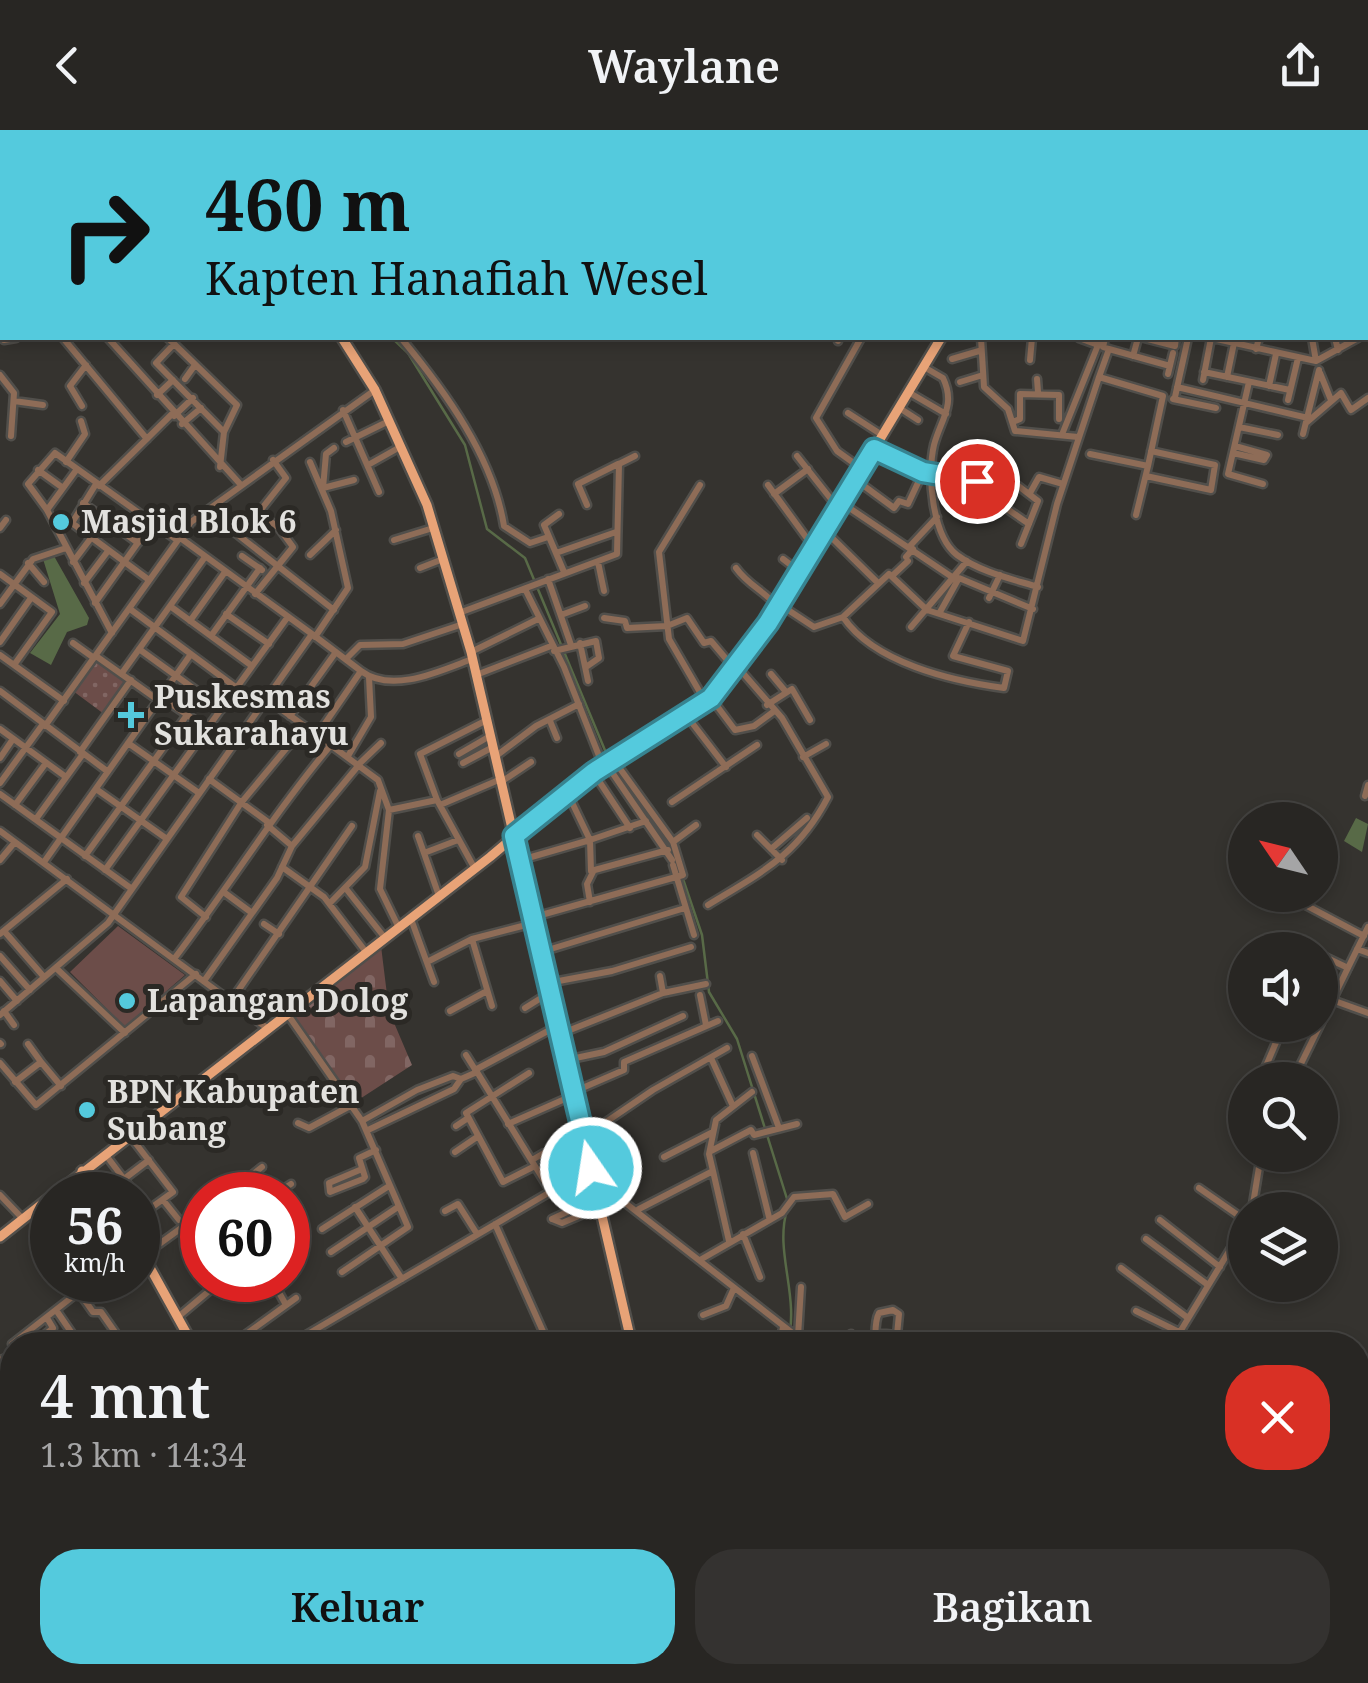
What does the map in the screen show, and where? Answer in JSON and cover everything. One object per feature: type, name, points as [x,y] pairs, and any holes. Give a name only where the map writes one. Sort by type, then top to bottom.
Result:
[{"type":"main road","points":[[343,340],[375,390],[434,528],[472,655],[629,1332]]},
{"type":"main road","points":[[82,1171],[411,919],[567,792],[708,700],[800,572],[940,340]]},
{"type":"main road","points":[[598,1203],[619,1194]]},
{"type":"main road","points":[[2,1232],[30,1213]]},
{"type":"main road","points":[[160,1287],[185,1332]]},
{"type":"street","points":[[65,340],[147,439]]},
{"type":"street","points":[[110,340],[173,415],[240,485]]},
{"type":"street","points":[[402,340],[485,461],[508,529],[530,543],[548,537]]},
{"type":"street","points":[[860,340],[816,420],[836,451],[862,469]]},
{"type":"street","points":[[981,340],[984,387],[1000,399],[1017,433],[1062,432],[1078,437]]},
{"type":"street","points":[[1030,360],[1032,340]]},
{"type":"street","points":[[1062,432],[1096,340],[1108,349],[1169,370],[1173,354]]},
{"type":"street","points":[[1133,356],[1140,340]]},
{"type":"street","points":[[1149,340],[1174,346],[1176,340]]},
{"type":"street","points":[[1175,397],[1188,340]]},
{"type":"street","points":[[1212,340],[1204,376],[1290,390]]},
{"type":"street","points":[[1221,340],[1316,360],[1355,340]]},
{"type":"street","points":[[1256,349],[1258,340]]},
{"type":"street","points":[[1312,340],[1331,400]]},
{"type":"street","points":[[1336,340],[1338,350]]},
{"type":"street","points":[[220,466],[224,432],[237,405],[171,341],[155,362],[224,432]]},
{"type":"street","points":[[1227,377],[1234,343]]},
{"type":"street","points":[[892,576],[927,610],[1024,642],[1063,484],[1108,349]]},
{"type":"street","points":[[952,359],[979,351]]},
{"type":"street","points":[[1269,386],[1276,354]]},
{"type":"street","points":[[1288,400],[1298,358]]},
{"type":"street","points":[[185,379],[195,365]]},
{"type":"street","points":[[82,406],[70,386],[86,366]]},
{"type":"street","points":[[924,367],[946,381],[950,405],[934,448],[932,507],[952,550],[971,563],[1038,588]]},
{"type":"street","points":[[1303,434],[1319,370]]},
{"type":"street","points":[[0,375],[13,390],[10,436]]},
{"type":"street","points":[[960,382],[983,375]]},
{"type":"street","points":[[1099,377],[1216,408]]},
{"type":"street","points":[[1038,379],[1038,392]]},
{"type":"street","points":[[158,395],[174,380]]},
{"type":"street","points":[[1249,382],[1229,475],[1263,484]]},
{"type":"street","points":[[1177,388],[1307,420]]},
{"type":"street","points":[[0,783],[196,518],[375,390]]},
{"type":"street","points":[[1307,420],[1342,392],[1351,410],[1368,398]]},
{"type":"street","points":[[910,393],[946,414]]},
{"type":"street","points":[[1008,394],[1058,394],[1059,418]]},
{"type":"street","points":[[1014,422],[1020,419],[1020,394]]},
{"type":"street","points":[[1136,515],[1163,396]]},
{"type":"street","points":[[149,580],[71,520],[98,485],[192,398]]},
{"type":"street","points":[[14,402],[43,406]]},
{"type":"street","points":[[182,424],[201,408]]},
{"type":"street","points":[[901,408],[918,420]]},
{"type":"street","points":[[342,410],[379,492]]},
{"type":"street","points":[[848,413],[882,436]]},
{"type":"street","points":[[346,442],[389,420]]},
{"type":"street","points":[[66,462],[85,434],[81,421]]},
{"type":"street","points":[[1239,427],[1278,435]]},
{"type":"street","points":[[14,1025],[2,1013],[115,914],[348,588],[323,488],[326,454],[334,448]]},
{"type":"street","points":[[368,465],[400,448]]},
{"type":"street","points":[[874,449],[932,475],[1016,485],[1030,493],[1038,501],[1021,544]]},
{"type":"street","points":[[1146,476],[1211,490],[1215,465],[1151,451]]},
{"type":"street","points":[[112,634],[47,510],[28,486],[52,453],[205,557],[369,677],[397,681],[472,655],[538,619]]},
{"type":"street","points":[[1090,454],[1148,466]]},
{"type":"street","points":[[587,504],[578,484],[635,456]]},
{"type":"street","points":[[797,456],[840,506],[952,577]]},
{"type":"street","points":[[273,460],[286,478],[237,533],[334,610]]},
{"type":"street","points":[[310,462],[314,480],[323,488]]},
{"type":"street","points":[[346,659],[360,645],[404,644],[564,572],[618,554],[619,464]]},
{"type":"street","points":[[774,494],[808,469]]},
{"type":"street","points":[[38,470],[63,488]]},
{"type":"street","points":[[47,510],[77,470]]},
{"type":"street","points":[[856,480],[894,508],[900,501],[908,504],[923,472]]},
{"type":"street","points":[[1030,493],[1039,477],[1063,484]]},
{"type":"street","points":[[323,488],[354,480]]},
{"type":"street","points":[[700,485],[659,550],[669,639],[708,700],[735,730],[754,726],[773,712]]},
{"type":"street","points":[[768,485],[814,549]]},
{"type":"street","points":[[1016,485],[1002,506],[1029,524]]},
{"type":"street","points":[[83,503],[138,543]]},
{"type":"street","points":[[255,594],[293,546],[257,511]]},
{"type":"street","points":[[559,514],[545,523],[564,572]]},
{"type":"street","points":[[736,568],[778,606],[814,627],[842,617],[877,582],[892,576],[937,517]]},
{"type":"street","points":[[0,528],[6,520]]},
{"type":"street","points":[[95,603],[152,523]]},
{"type":"street","points":[[394,540],[434,528]]},
{"type":"street","points":[[310,556],[336,530]]},
{"type":"street","points":[[825,531],[877,582]]},
{"type":"street","points":[[556,553],[616,532]]},
{"type":"street","points":[[73,562],[91,538]]},
{"type":"street","points":[[0,603],[28,564],[66,548]]},
{"type":"street","points":[[84,584],[108,551]]},
{"type":"street","points":[[211,636],[246,588],[264,571],[242,556]]},
{"type":"street","points":[[122,673],[205,557]]},
{"type":"street","points":[[420,568],[444,558]]},
{"type":"street","points":[[783,559],[800,572]]},
{"type":"street","points":[[598,562],[604,591]]},
{"type":"street","points":[[911,627],[952,577],[971,563]]},
{"type":"street","points":[[28,564],[44,582]]},
{"type":"street","points":[[190,621],[225,572]]},
{"type":"street","points":[[0,574],[52,612],[14,665]]},
{"type":"street","points":[[990,596],[1000,575]]},
{"type":"street","points":[[940,612],[958,578],[990,596],[1033,609]]},
{"type":"street","points":[[545,580],[561,614],[563,647],[580,704],[630,828]]},
{"type":"street","points":[[527,588],[538,619],[586,666],[588,681]]},
{"type":"street","points":[[0,642],[31,597]]},
{"type":"street","points":[[170,606],[252,666]]},
{"type":"street","points":[[561,614],[584,606]]},
{"type":"street","points":[[129,608],[237,688],[290,716],[377,778],[389,810],[380,889],[399,928]]},
{"type":"street","points":[[226,614],[268,644]]},
{"type":"street","points":[[842,617],[853,631],[926,671],[1004,688],[1008,671],[954,656],[968,622]]},
{"type":"street","points":[[105,870],[287,618]]},
{"type":"street","points":[[604,618],[625,621],[627,628],[667,626],[686,618],[704,644],[711,641],[782,718],[828,796],[772,848]]},
{"type":"street","points":[[476,675],[563,647],[598,642],[599,660],[586,666]]},
{"type":"street","points":[[72,643],[208,729]]},
{"type":"street","points":[[139,649],[222,709]]},
{"type":"street","points":[[290,716],[336,652]]},
{"type":"street","points":[[44,862],[191,654]]},
{"type":"street","points":[[0,655],[64,701]]},
{"type":"street","points":[[317,735],[361,671]]},
{"type":"street","points":[[772,674],[786,692]]},
{"type":"street","points":[[348,756],[372,717],[369,677]]},
{"type":"street","points":[[36,820],[131,680]]},
{"type":"street","points":[[768,705],[792,689],[810,720]]},
{"type":"street","points":[[0,692],[108,772]]},
{"type":"street","points":[[463,763],[494,752],[580,704]]},
{"type":"street","points":[[685,714],[726,767]]},
{"type":"street","points":[[85,856],[187,715]]},
{"type":"street","points":[[475,868],[438,803],[421,753],[487,720]]},
{"type":"street","points":[[550,722],[558,738]]},
{"type":"street","points":[[206,917],[181,897],[241,803],[304,726]]},
{"type":"street","points":[[0,729],[66,777]]},
{"type":"street","points":[[459,754],[490,736]]},
{"type":"street","points":[[0,758],[13,739]]},
{"type":"street","points":[[128,742],[199,794]]},
{"type":"street","points":[[204,981],[282,868],[292,846],[357,766],[381,743]]},
{"type":"street","points":[[804,757],[826,744]]},
{"type":"street","points":[[174,959],[224,893],[267,823],[331,745]]},
{"type":"street","points":[[672,802],[757,745]]},
{"type":"street","points":[[15,804],[46,762]]},
{"type":"street","points":[[389,810],[438,803],[501,780],[531,762]]},
{"type":"street","points":[[606,764],[646,821],[671,848],[680,876]]},
{"type":"street","points":[[606,764],[671,848],[694,935]]},
{"type":"street","points":[[209,779],[292,846]]},
{"type":"street","points":[[1366,796],[1368,785]]},
{"type":"street","points":[[327,900],[347,890],[366,865],[381,788]]},
{"type":"street","points":[[96,789],[167,839]]},
{"type":"street","points":[[567,792],[590,840],[590,902]]},
{"type":"street","points":[[0,794],[132,890]]},
{"type":"street","points":[[708,905],[782,860],[807,818]]},
{"type":"street","points":[[521,860],[646,821]]},
{"type":"street","points":[[231,1001],[352,826]]},
{"type":"street","points":[[592,872],[671,848],[696,826]]},
{"type":"street","points":[[0,831],[267,1028]]},
{"type":"street","points":[[757,835],[782,860]]},
{"type":"street","points":[[418,836],[439,896]]},
{"type":"street","points":[[424,853],[458,840]]},
{"type":"street","points":[[0,860],[15,842]]},
{"type":"street","points":[[282,868],[327,900],[366,952]]},
{"type":"street","points":[[427,962],[472,939],[680,876]]},
{"type":"street","points":[[44,977],[2,933],[67,880]]},
{"type":"street","points":[[347,890],[385,938]]},
{"type":"street","points":[[224,893],[252,914]]},
{"type":"street","points":[[541,952],[686,908]]},
{"type":"street","points":[[1325,912],[1366,931],[1338,989]]},
{"type":"street","points":[[411,919],[434,982]]},
{"type":"street","points":[[264,924],[279,934]]},
{"type":"street","points":[[472,939],[492,1006]]},
{"type":"street","points":[[525,1008],[549,988],[691,946]]},
{"type":"street","points":[[1358,949],[1368,952]]},
{"type":"street","points":[[0,956],[30,990]]},
{"type":"street","points":[[1338,963],[1348,968]]},
{"type":"street","points":[[56,968],[125,1033]]},
{"type":"street","points":[[0,1062],[34,1106],[196,974]]},
{"type":"street","points":[[660,976],[663,994]]},
{"type":"street","points":[[0,982],[17,1001]]},
{"type":"street","points":[[368,1130],[454,1089],[461,1079],[559,1030],[663,994],[706,984]]},
{"type":"street","points":[[450,1012],[487,991]]},
{"type":"street","points":[[700,994],[706,1025]]},
{"type":"street","points":[[1338,1006],[1368,1012]]},
{"type":"street","points":[[286,1012],[368,1130],[408,1227],[342,1272]]},
{"type":"street","points":[[566,1060],[604,1052],[683,1016]]},
{"type":"street","points":[[508,1124],[624,1070],[624,1062],[718,1021]]},
{"type":"street","points":[[28,1044],[61,1086]]},
{"type":"street","points":[[529,1073],[468,1109],[477,1137],[505,1183],[544,1153],[549,1156],[727,1048]]},
{"type":"street","points":[[466,1056],[550,1192]]},
{"type":"street","points":[[752,1056],[772,1130]]},
{"type":"street","points":[[711,1058],[732,1104]]},
{"type":"street","points":[[16,1082],[41,1062]]},
{"type":"street","points":[[362,1120],[417,1090],[453,1076],[461,1079]]},
{"type":"street","points":[[729,1241],[713,1170],[710,1133],[718,1116],[752,1092]]},
{"type":"street","points":[[298,1124],[309,1128],[350,1106]]},
{"type":"street","points":[[456,1126],[468,1118]]},
{"type":"street","points":[[711,1150],[751,1130],[754,1135],[798,1124]]},
{"type":"street","points":[[664,1157],[710,1133]]},
{"type":"street","points":[[130,1136],[173,1191],[160,1202]]},
{"type":"street","points":[[454,1152],[477,1137]]},
{"type":"street","points":[[362,1169],[328,1184],[330,1192],[363,1180],[361,1156],[376,1150]]},
{"type":"street","points":[[753,1153],[768,1217]]},
{"type":"street","points":[[105,1154],[119,1172]]},
{"type":"street","points":[[133,1172],[149,1160]]},
{"type":"street","points":[[257,1172],[262,1168]]},
{"type":"street","points":[[639,1209],[713,1170]]},
{"type":"street","points":[[317,1332],[477,1234],[592,1172],[791,1332]]},
{"type":"street","points":[[322,1229],[389,1186]]},
{"type":"street","points":[[1199,1188],[1228,1210]]},
{"type":"street","points":[[700,1260],[768,1217],[785,1211],[794,1198],[832,1194],[845,1217],[868,1204]]},
{"type":"street","points":[[0,1195],[23,1218]]},
{"type":"street","points":[[163,1200],[179,1220]]},
{"type":"street","points":[[598,1203],[562,1223],[552,1219],[598,1203]]},
{"type":"street","points":[[445,1211],[458,1204],[477,1234]]},
{"type":"street","points":[[355,1207],[402,1279]]},
{"type":"street","points":[[331,1252],[398,1207]]},
{"type":"street","points":[[1160,1220],[1220,1266]]},
{"type":"street","points":[[495,1224],[543,1332]]},
{"type":"street","points":[[743,1234],[760,1278]]},
{"type":"street","points":[[1146,1239],[1208,1285]]},
{"type":"street","points":[[1136,1311],[1180,1332],[1228,1252]]},
{"type":"street","points":[[1121,1268],[1188,1318]]},
{"type":"street","points":[[796,1332],[801,1287]]},
{"type":"street","points":[[704,1315],[726,1306],[734,1288]]},
{"type":"street","points":[[28,1332],[66,1302]]},
{"type":"street","points":[[87,1302],[113,1332]]},
{"type":"street","points":[[177,1318],[197,1302]]},
{"type":"street","points":[[248,1332],[289,1302]]},
{"type":"street","points":[[56,1310],[71,1332]]},
{"type":"street","points":[[875,1332],[879,1313],[893,1310],[899,1314],[897,1332]]},
{"type":"street","points":[[47,1318],[52,1328],[47,1332]]},
{"type":"street","points":[[784,1332],[785,1327]]},
{"type":"green space","points":[[98,658],[129,680],[104,714],[73,691]]},
{"type":"green space","name":"Lapangan Dolog","points":[[118,926],[185,975],[125,1027],[70,972]]},
{"type":"green space","points":[[381,946],[389,1011],[412,1065],[352,1104],[291,1018]]},
{"type":"shaded area","points":[[54,556],[89,618],[87,625],[67,632],[51,665],[30,653],[60,614],[43,559]]},
{"type":"shaded area","points":[[1356,818],[1368,824],[1362,852],[1344,841]]},
{"type":"waterway","points":[[394,340],[408,353],[465,445],[487,529],[525,558],[609,760]]},
{"type":"waterway","points":[[613,767],[653,820]]},
{"type":"waterway","points":[[682,876],[702,935],[709,992],[737,1039],[788,1202]]},
{"type":"waterway","points":[[787,1210],[783,1243],[791,1310],[789,1332]]},
{"type":"place","name":"Masjid Blok 6","points":[[61,522]]},
{"type":"place","name":"Puskesmas Sukarahayu","points":[[131,715]]},
{"type":"place","name":"Lapangan Dolog","points":[[127,1001]]},
{"type":"place","name":"BPN Kabupaten Subang","points":[[87,1110]]},
{"type":"route","points":[[591,1168],[514,836],[594,772],[711,698],[768,623],[874,449],[923,472],[977,481]]}]
